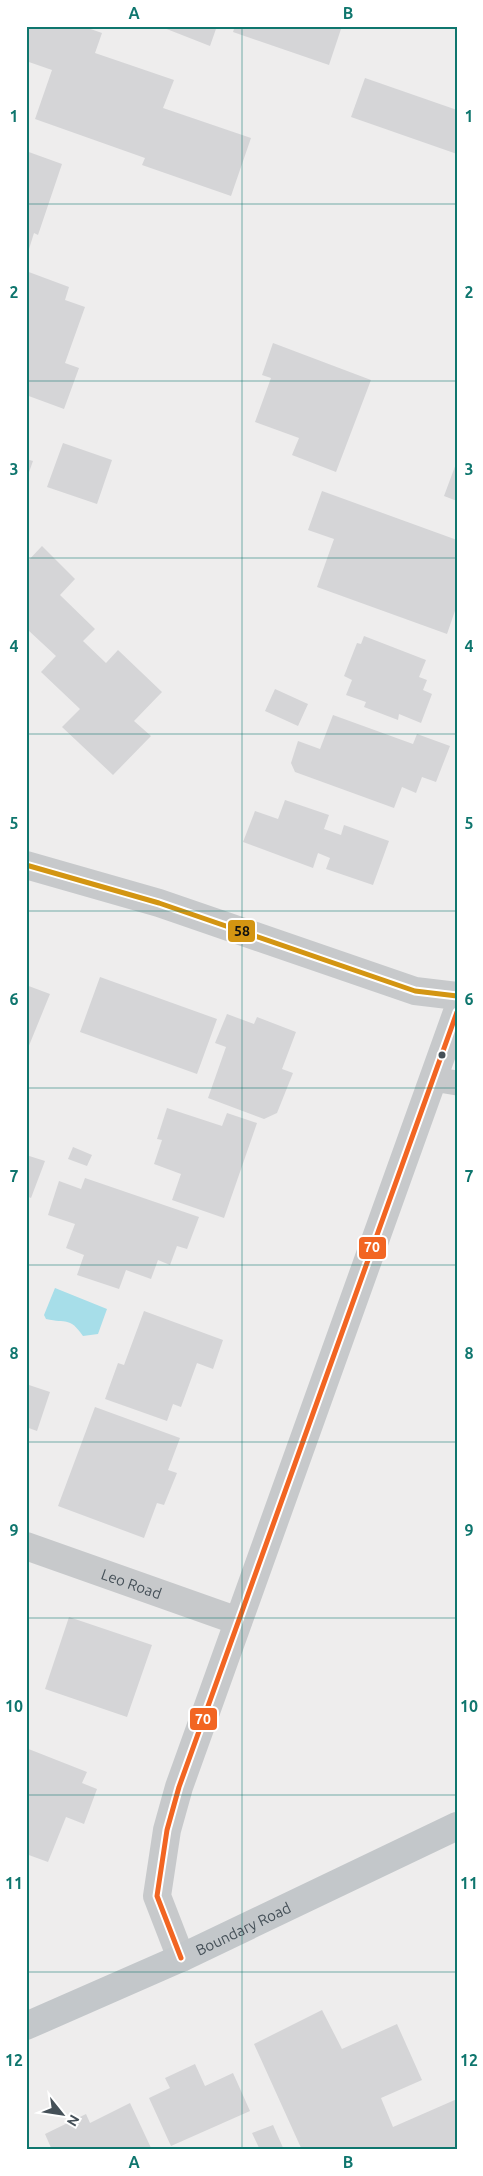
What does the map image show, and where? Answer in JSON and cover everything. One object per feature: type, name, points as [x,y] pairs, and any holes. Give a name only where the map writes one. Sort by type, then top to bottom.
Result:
[{"type":"main road","name":"Boundary Road","points":[[26,2026],[181,1958],[457,1826]]},
{"type":"street","points":[[26,865],[159,903],[415,991],[457,996]]},
{"type":"street","points":[[181,1958],[156,1896],[167,1830],[179,1787],[238,1621],[445,1081],[457,1012]]},
{"type":"street","name":"Leo Road","points":[[26,1546],[238,1621]]},
{"type":"water","points":[[55,1288],[107,1309],[98,1334],[83,1336],[71,1323],[46,1319],[44,1315]]},
{"type":"building","points":[[26,26],[82,26],[102,33],[95,53],[174,80],[163,108],[251,138],[231,196],[142,165],[145,158],[35,119],[52,70],[26,61]]},
{"type":"building","points":[[159,26],[217,26],[210,46]]},
{"type":"building","points":[[235,26],[342,26],[329,65],[233,32]]},
{"type":"building","points":[[365,78],[457,110],[457,154],[351,117]]},
{"type":"building","points":[[26,151],[62,164],[38,235],[34,233],[29,249],[26,248]]},
{"type":"building","points":[[26,271],[69,287],[65,300],[85,307],[65,363],[79,368],[64,409],[26,395]]},
{"type":"building","points":[[273,343],[371,380],[336,472],[292,455],[299,438],[255,422],[271,378],[262,375]]},
{"type":"building","points":[[63,443],[112,460],[97,504],[47,487]]},
{"type":"building","points":[[26,459],[33,461],[28,475],[26,475]]},
{"type":"building","points":[[457,461],[457,501],[444,496]]},
{"type":"building","points":[[322,491],[457,540],[457,605],[447,634],[317,587],[334,539],[308,530]]},
{"type":"building","points":[[42,546],[75,579],[60,595],[95,629],[83,641],[106,663],[118,650],[162,692],[134,721],[151,736],[113,775],[62,727],[80,709],[41,672],[56,656],[28,630],[26,631],[26,563]]},
{"type":"building","points":[[364,636],[426,660],[419,677],[427,680],[423,690],[432,694],[421,723],[399,714],[398,720],[364,707],[366,702],[346,695],[352,680],[344,676],[357,643],[361,644]]},
{"type":"building","points":[[275,689],[308,704],[298,726],[265,711]]},
{"type":"building","points":[[333,715],[413,744],[417,734],[450,746],[436,782],[422,777],[416,793],[402,787],[394,808],[295,772],[291,763],[298,741],[320,749]]},
{"type":"building","points":[[285,800],[329,815],[324,829],[341,835],[344,825],[389,841],[373,885],[326,869],[330,858],[318,853],[313,868],[243,842],[255,811],[278,819]]},
{"type":"building","points":[[100,977],[217,1019],[197,1074],[80,1032]]},
{"type":"building","points":[[26,985],[50,994],[26,1053]]},
{"type":"building","points":[[227,1014],[254,1024],[257,1017],[296,1032],[282,1069],[293,1073],[277,1113],[264,1119],[208,1098],[226,1047],[215,1043]]},
{"type":"building","points":[[167,1108],[222,1126],[227,1113],[257,1123],[224,1218],[172,1200],[181,1174],[154,1164],[162,1140],[157,1139]]},
{"type":"building","points":[[73,1147],[92,1155],[87,1166],[68,1159]]},
{"type":"building","points":[[26,1155],[45,1161],[31,1198],[26,1196]]},
{"type":"building","points":[[85,1178],[199,1217],[187,1249],[177,1246],[170,1265],[158,1260],[151,1279],[126,1270],[119,1289],[77,1275],[84,1255],[66,1248],[75,1224],[48,1215],[59,1181],[81,1189]]},
{"type":"building","points":[[144,1311],[223,1340],[213,1369],[197,1363],[181,1407],[173,1404],[167,1421],[105,1399],[118,1363],[124,1365]]},
{"type":"building","points":[[26,1384],[50,1392],[37,1431],[26,1427]]},
{"type":"building","points":[[95,1407],[180,1438],[168,1470],[177,1473],[164,1505],[157,1503],[144,1538],[58,1506]]},
{"type":"building","points":[[69,1617],[152,1645],[127,1717],[45,1689]]},
{"type":"building","points":[[26,1748],[87,1772],[82,1783],[97,1789],[84,1824],[66,1817],[48,1862],[26,1854]]},
{"type":"building","points":[[322,2010],[342,2049],[397,2024],[422,2080],[381,2098],[393,2127],[457,2099],[457,2150],[302,2150],[254,2044]]},
{"type":"building","points":[[195,2064],[205,2086],[233,2073],[250,2111],[171,2146],[149,2098],[170,2088],[165,2078]]},
{"type":"building","points":[[130,2103],[152,2150],[52,2150],[45,2134],[86,2114],[90,2123]]},
{"type":"building","points":[[273,2125],[284,2150],[260,2150],[252,2133]]},
{"type":"transit line","name":"58","points":[[26,865],[159,903],[415,991],[457,996]]},
{"type":"transit line","name":"70","points":[[181,1958],[157,1896],[167,1830],[179,1787],[457,1012]]}]
